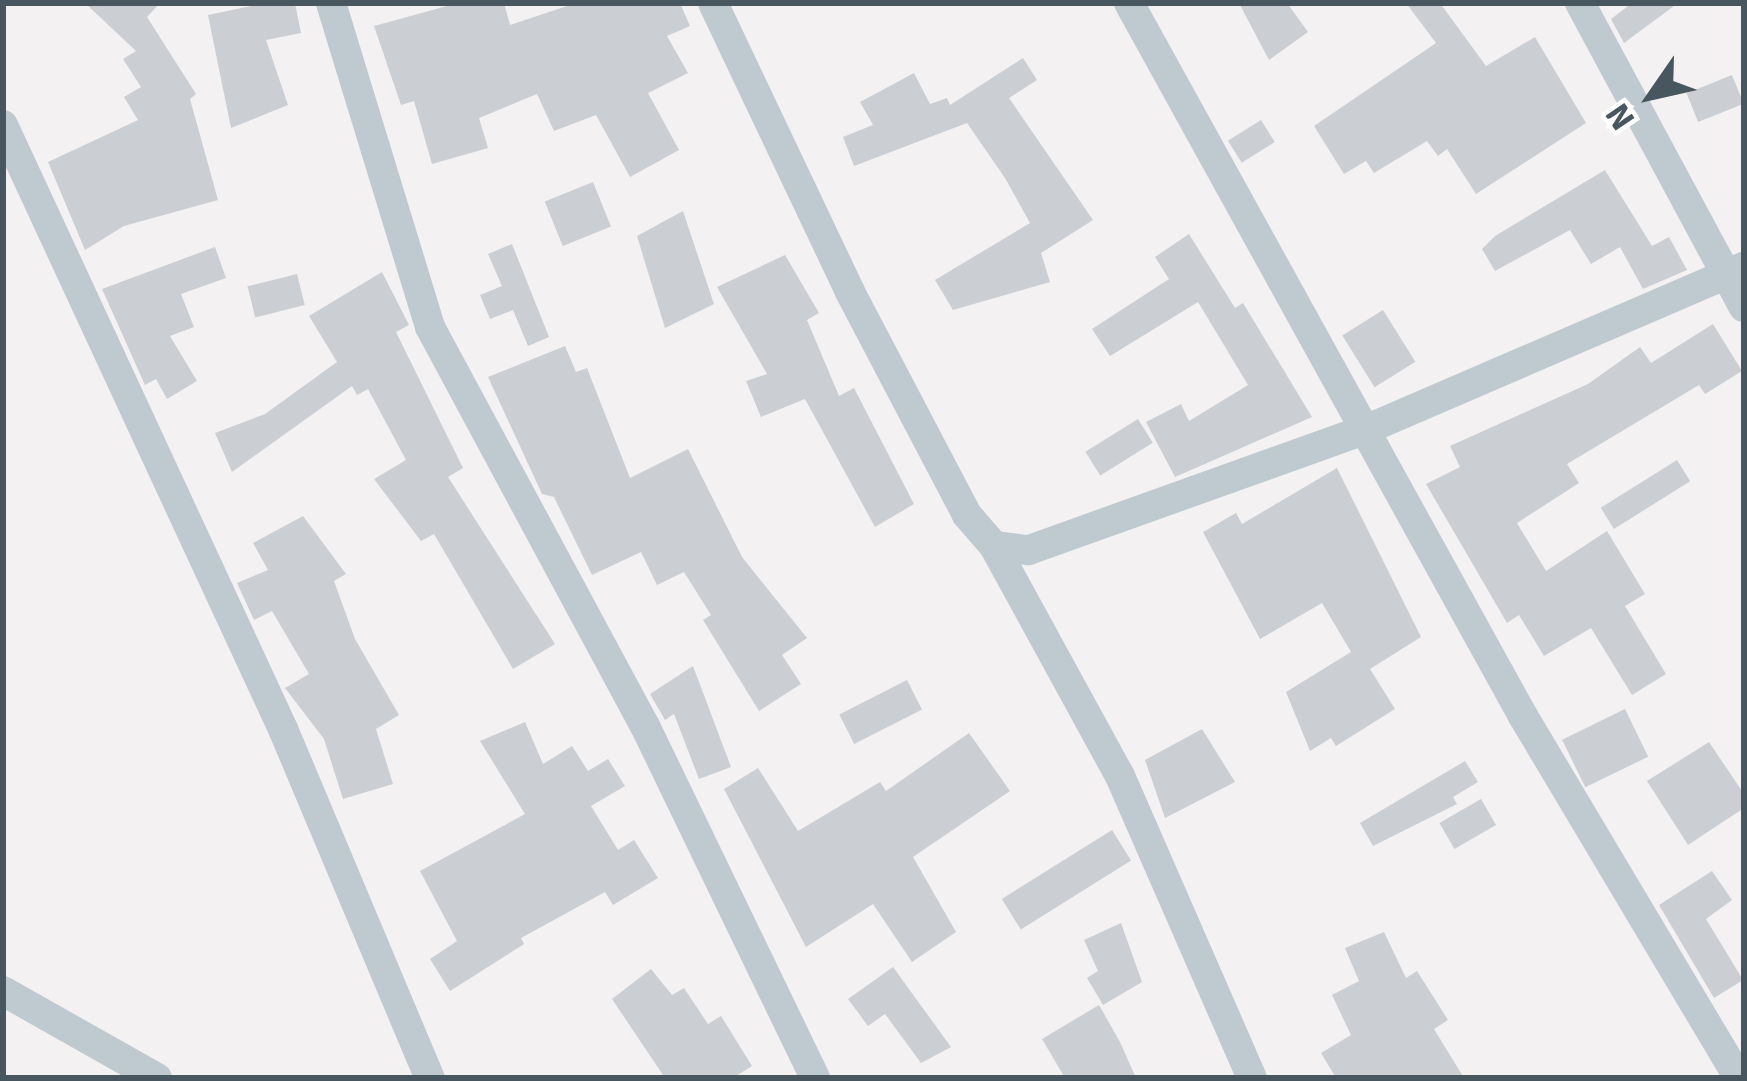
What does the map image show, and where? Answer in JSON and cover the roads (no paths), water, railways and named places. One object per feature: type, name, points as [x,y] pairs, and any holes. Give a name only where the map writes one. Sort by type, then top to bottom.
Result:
[{"type":"street","points":[[331,3],[430,327],[645,726],[815,1078]]},
{"type":"street","points":[[713,3],[849,290],[967,515],[994,546],[1120,776],[1252,1078]]},
{"type":"street","points":[[1129,3],[1523,716],[1739,1078]]},
{"type":"street","points":[[1580,3],[1735,272],[1744,308]]},
{"type":"street","points":[[3,125],[283,729],[430,1078]]},
{"type":"street","points":[[994,546],[1029,550],[1366,430],[1735,272]]},
{"type":"street","points":[[3,991],[157,1078]]}]
